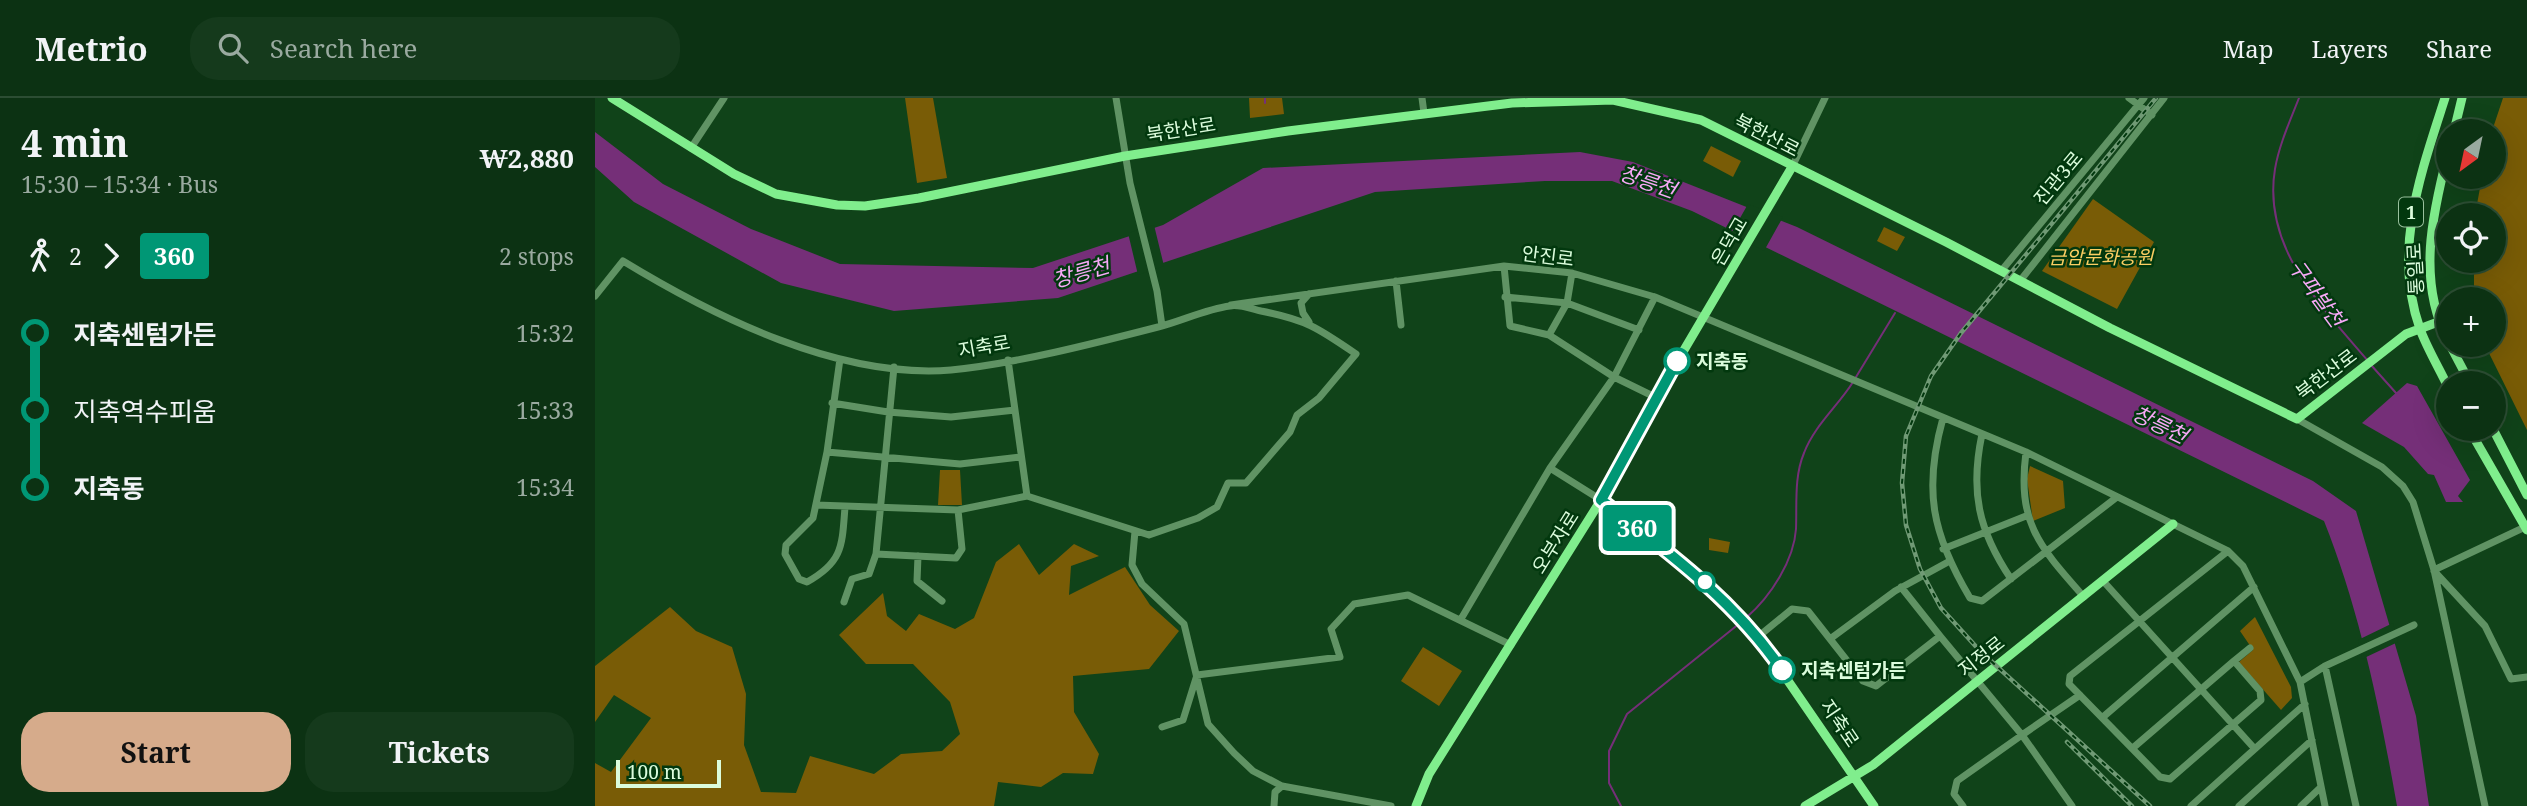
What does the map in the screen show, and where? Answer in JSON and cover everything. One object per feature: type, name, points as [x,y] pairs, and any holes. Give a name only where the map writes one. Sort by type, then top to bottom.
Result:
[{"type":"main road","name":"북한산로","points":[[612,98],[734,174],[776,194],[837,205],[865,206],[919,198],[1125,156],[1424,113],[1512,103],[1613,100],[1701,120],[2297,419],[2406,334],[2436,323]]},
{"type":"main road","name":"통일로","points":[[2440,371],[2420,329],[2410,277],[2410,217],[2445,98]]},
{"type":"main road","points":[[2457,119],[2462,98]]},
{"type":"main road","name":"은덕교","points":[[1719,293],[1792,167]]},
{"type":"main road","name":"통일로","points":[[2436,308],[2429,257],[2432,214],[2439,189]]},
{"type":"main road","name":"오부자로","points":[[1416,806],[1429,774],[1601,500],[1719,293]]},
{"type":"main road","points":[[2476,441],[2526,529]]},
{"type":"main road","points":[[2499,441],[2527,495]]},
{"type":"main road","name":"지축로","points":[[1601,500],[1692,569],[1737,611],[1759,636],[1874,806]]},
{"type":"main road","name":"지정로","points":[[1805,806],[1855,778],[2104,582],[2173,524]]},
{"type":"street","points":[[691,148],[724,98]]},
{"type":"street","points":[[1116,98],[1132,191],[1157,291],[1161,326]]},
{"type":"street","points":[[1422,98],[1424,113]]},
{"type":"street","points":[[1792,167],[1825,98]]},
{"type":"street","points":[[2129,98],[2152,115]]},
{"type":"street","name":"진관3로","points":[[2002,270],[2144,98]]},
{"type":"street","name":"진관3로","points":[[2019,281],[2164,98]]},
{"type":"street","points":[[2088,167],[2101,178]]},
{"type":"street","name":"지축로","points":[[595,296],[623,261],[671,290],[742,324],[840,359],[894,367],[949,370],[1008,360],[1161,326],[1231,305],[1309,322],[1356,354],[1319,398],[1297,415],[1290,432],[1246,483],[1228,483],[1217,507],[1198,518],[1149,535],[1135,531]]},
{"type":"street","points":[[1504,266],[1510,326],[1549,335],[1614,377],[1657,398]]},
{"type":"street","name":"안진로","points":[[1231,305],[1504,266],[1572,273],[1655,297],[1943,418]]},
{"type":"street","points":[[1549,335],[1567,303],[1572,273]]},
{"type":"street","points":[[1396,281],[1401,325]]},
{"type":"street","points":[[1308,295],[1301,303],[1309,322]]},
{"type":"street","points":[[1505,297],[1567,303],[1639,330]]},
{"type":"street","points":[[1461,619],[1550,468],[1614,377],[1655,297]]},
{"type":"street","points":[[840,359],[827,452],[816,505],[810,523],[786,545],[785,554],[799,579],[807,582],[829,570],[838,553],[845,507]]},
{"type":"street","points":[[1008,360],[1027,496]]},
{"type":"street","points":[[844,603],[852,579],[869,574],[876,554],[894,367]]},
{"type":"street","points":[[832,403],[888,412],[951,417],[1015,410]]},
{"type":"street","points":[[2117,497],[1982,601],[1970,598],[1948,562],[1932,502],[1931,471],[1943,418],[2026,452],[2228,551],[2243,566],[2300,682],[2325,806]]},
{"type":"street","points":[[2297,419],[2382,467],[2403,486],[2421,523],[2434,570],[2485,806]]},
{"type":"street","points":[[1982,434],[1975,466],[1976,503],[1995,555],[2011,579]]},
{"type":"street","points":[[827,452],[960,464],[1021,457]]},
{"type":"street","points":[[2026,452],[2022,480],[2026,516],[2046,551],[2084,597]]},
{"type":"street","points":[[1550,468],[1601,500]]},
{"type":"street","points":[[816,505],[958,510],[1027,496],[1135,531],[1132,565],[1142,584],[1184,624],[1208,724],[1253,771],[1282,786],[1391,806]]},
{"type":"street","points":[[876,554],[956,558],[962,549],[958,510]]},
{"type":"street","points":[[1943,549],[2026,516]]},
{"type":"street","points":[[2434,570],[2526,529]]},
{"type":"street","points":[[2228,551],[2070,676],[2069,684],[2160,776],[2170,779],[2261,700],[2260,691],[2234,661]]},
{"type":"street","points":[[918,556],[917,581],[942,601]]},
{"type":"street","points":[[1830,639],[1901,587],[1948,562]]},
{"type":"street","points":[[2434,570],[2485,626],[2511,679],[2527,677]]},
{"type":"street","points":[[2104,582],[2254,748]]},
{"type":"street","points":[[1901,587],[2022,735],[2072,806]]},
{"type":"street","points":[[2103,716],[2253,587]]},
{"type":"street","points":[[1197,675],[1340,657],[1331,629],[1354,604],[1408,595],[1511,645]]},
{"type":"street","points":[[1759,636],[1792,609],[1808,611],[1863,681],[1876,686],[1940,636]]},
{"type":"street","points":[[2300,682],[2325,666],[2411,627]]},
{"type":"street","points":[[2134,747],[2250,648]]},
{"type":"street","points":[[2325,666],[2356,806]]},
{"type":"street","points":[[1162,727],[1183,720],[1197,675]]},
{"type":"street","points":[[1962,806],[1954,794],[1957,781],[2080,695]]},
{"type":"street","points":[[2191,806],[2305,704]]},
{"type":"street","points":[[2239,806],[2312,740]]},
{"type":"street","points":[[1274,806],[1275,792],[1282,786]]},
{"type":"street","points":[[2301,806],[2321,787]]},
{"type":"green space","points":[[905,98],[933,98],[947,178],[917,183]]},
{"type":"green space","points":[[1249,98],[1282,98],[1284,114],[1250,118]]},
{"type":"green space","points":[[2503,98],[2527,98],[2527,430],[2506,388],[2506,371],[2498,371],[2491,357],[2506,357],[2506,287],[2474,287],[2474,273],[2506,273],[2506,203],[2477,203],[2480,189],[2506,189],[2506,119],[2496,119]]},
{"type":"green space","points":[[1711,146],[1741,161],[1733,177],[1703,161]]},
{"type":"green space","name":"금암문화공원","points":[[2093,199],[2154,242],[2117,309],[2042,271]]},
{"type":"green space","points":[[1884,227],[1905,237],[1897,251],[1877,241]]},
{"type":"green space","points":[[2030,466],[2063,481],[2065,508],[2033,521],[2027,479]]},
{"type":"green space","points":[[940,470],[960,470],[962,505],[938,505]]},
{"type":"green space","points":[[1709,538],[1730,542],[1728,553],[1709,550]]},
{"type":"green space","points":[[1019,544],[1039,575],[1074,544],[1099,556],[1071,566],[1069,595],[1125,567],[1150,605],[1179,631],[1149,669],[1073,676],[1074,712],[1099,754],[1093,774],[1063,773],[1041,787],[998,782],[994,806],[595,806],[595,763],[611,772],[651,718],[614,695],[595,722],[595,666],[670,607],[696,631],[732,647],[746,694],[744,745],[761,792],[796,793],[810,756],[874,774],[901,754],[942,751],[960,734],[950,702],[913,664],[866,664],[839,635],[883,593],[887,616],[906,631],[919,614],[955,629],[974,618],[996,562]]},
{"type":"green space","points":[[2255,617],[2291,687],[2292,698],[2281,710],[2239,662],[2253,650],[2240,631]]},
{"type":"green space","points":[[1423,647],[1462,671],[1439,706],[1401,681]]},
{"type":"water","name":"창릉천","points":[[595,132],[663,184],[751,229],[840,264],[1033,268],[1163,225],[1263,168],[1580,152],[1633,162],[1797,227],[2313,481],[2356,511],[2416,716],[2429,806],[2397,806],[2368,661],[2337,555],[2324,521],[1692,211],[1612,181],[1545,181],[1375,192],[1058,298],[894,311],[781,283],[634,202],[595,167]]},
{"type":"water","points":[[2407,383],[2417,386],[2436,420],[2436,441],[2448,441],[2470,480],[2458,496],[2463,502],[2446,502],[2434,475],[2428,474],[2404,447],[2362,423]]},
{"type":"pier","points":[[1748,204],[1783,217],[1764,251],[1731,234]]},
{"type":"pier","points":[[1154,225],[1164,266],[1138,275],[1128,233]]},
{"type":"pier","points":[[2393,623],[2398,642],[2362,659],[2358,640]]},
{"type":"waterway","points":[[1265,98],[1265,103]]},
{"type":"waterway","name":"구파발천","points":[[2299,98],[2275,169],[2273,197],[2277,224],[2286,250],[2314,297],[2368,361]]},
{"type":"waterway","points":[[1856,377],[1895,313]]},
{"type":"waterway","name":"구파발천","points":[[2371,365],[2396,393]]},
{"type":"waterway","points":[[1747,617],[1773,588],[1791,553],[1796,529],[1799,471],[1808,443],[1853,382]]},
{"type":"waterway","points":[[1621,806],[1609,783],[1609,751],[1627,714],[1740,623]]},
{"type":"railway","points":[[2150,806],[1980,651],[1941,608],[1920,569],[1906,525],[1902,483],[1906,436],[1931,376],[1961,333],[2156,98]]},
{"type":"railway","points":[[2067,742],[2132,806]]},
{"type":"bus line","name":"360","points":[[1677,361],[1601,500],[1692,569],[1737,611],[1759,636],[1782,670]]},
{"type":"place","name":"지축동","points":[[1677,361]]},
{"type":"place","name":"지축센텀가든","points":[[1782,670]]}]
